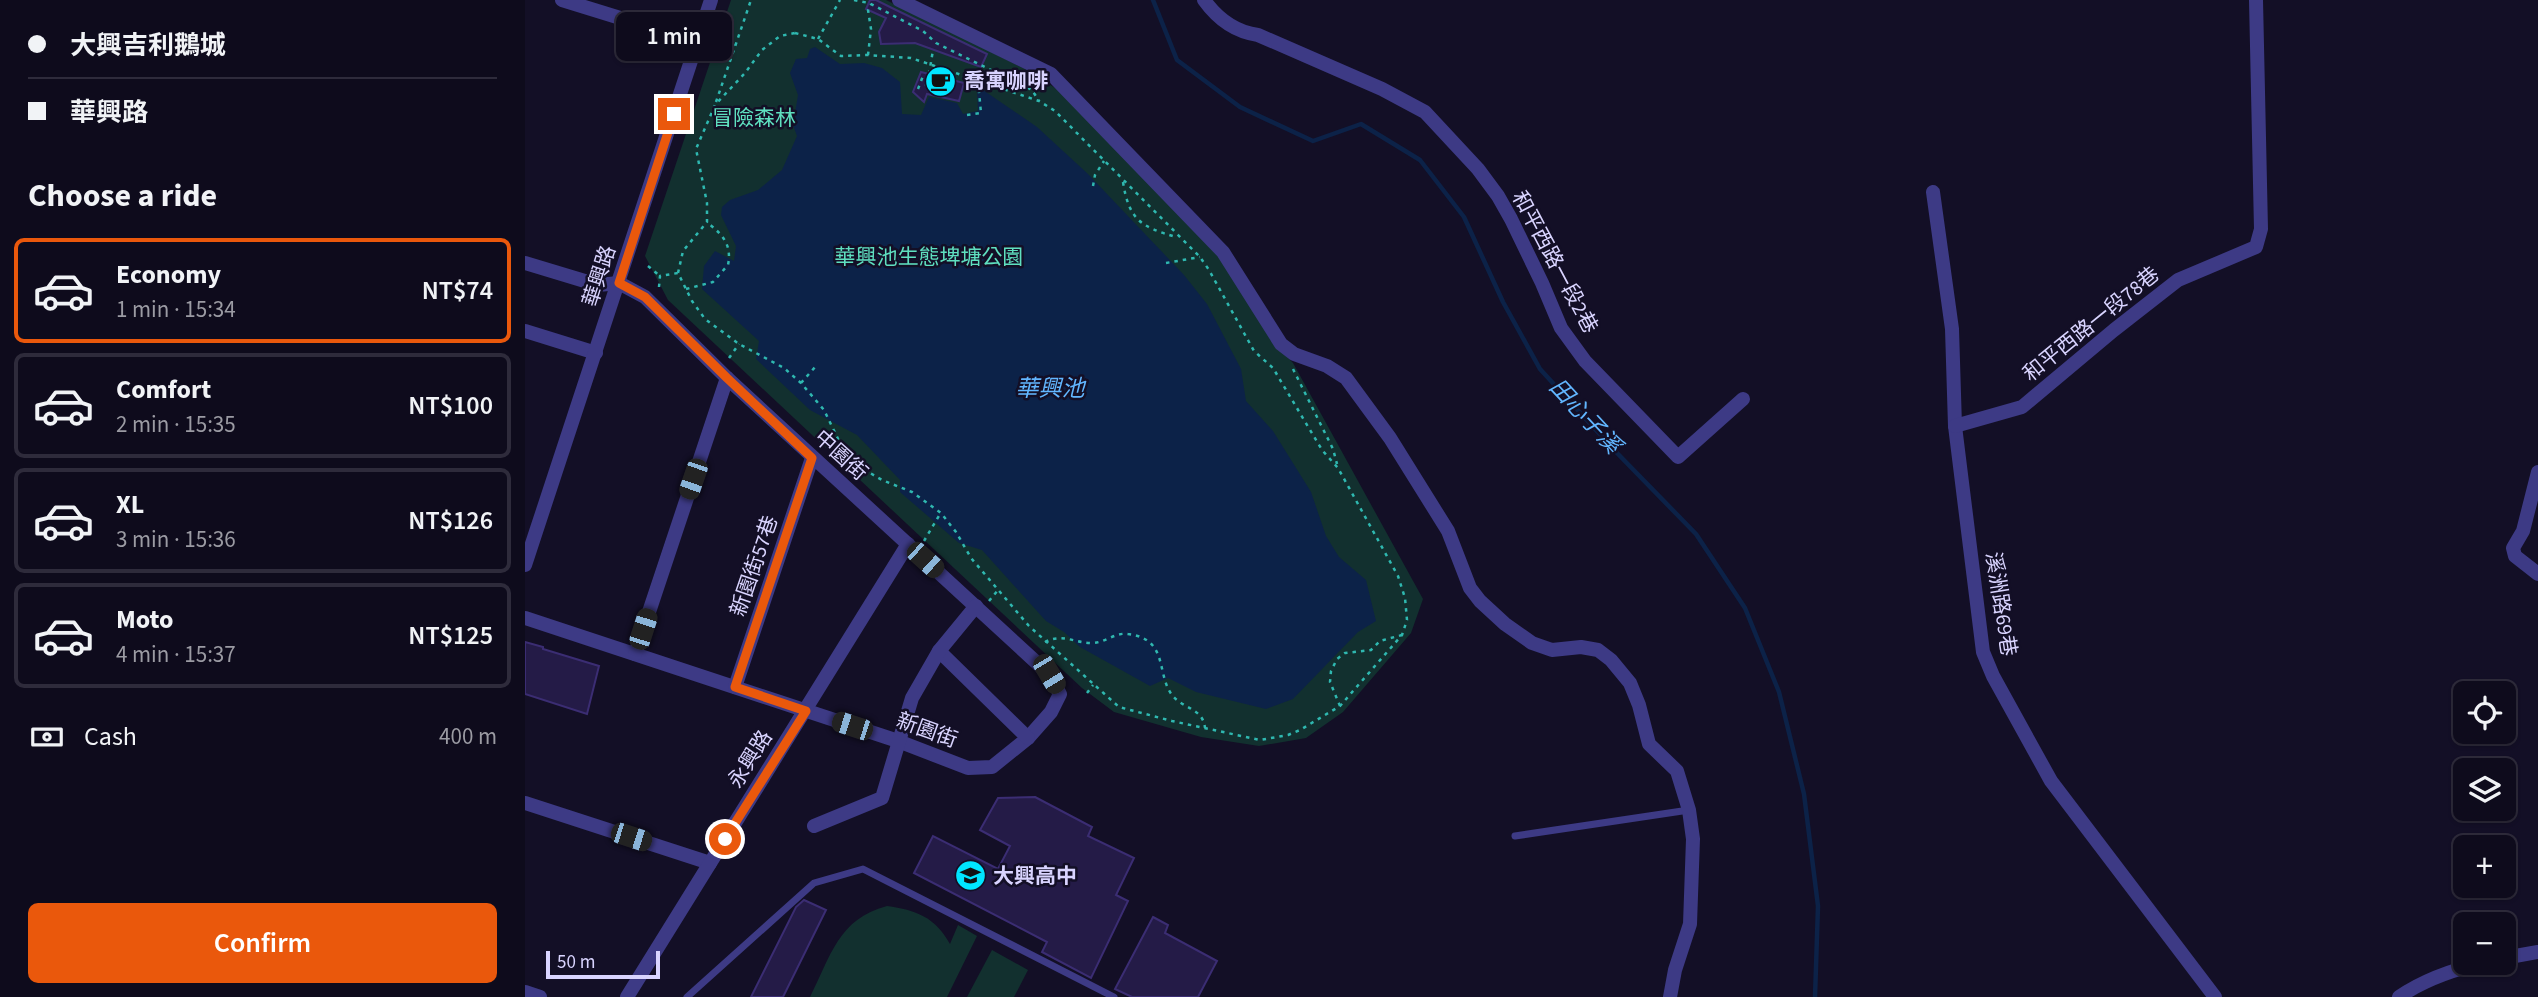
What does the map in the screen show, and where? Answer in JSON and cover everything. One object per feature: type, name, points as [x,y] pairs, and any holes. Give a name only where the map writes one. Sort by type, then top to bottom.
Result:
[{"type":"street","points":[[562,0],[698,42]]},
{"type":"street","name":"華興路","points":[[525,565],[711,0]]},
{"type":"street","points":[[899,0],[1051,74],[1223,252],[1282,344],[1294,354],[1327,366],[1346,378],[1390,438],[1448,531],[1470,588],[1480,601],[1505,625],[1532,643],[1552,650],[1581,647],[1598,650],[1611,660],[1630,683],[1649,744],[1677,771],[1689,810],[1693,839],[1690,924],[1675,970],[1670,997]]},
{"type":"street","name":"和平西路一段2巷","points":[[1204,0],[1215,16],[1247,33],[1258,35],[1382,89],[1425,112],[1478,169],[1498,196],[1542,283],[1561,328],[1585,361],[1678,457],[1743,399]]},
{"type":"street","name":"和平西路一段78巷","points":[[1955,426],[2022,408],[2178,280],[2256,247],[2262,229],[2256,0]]},
{"type":"street","name":"溪洲路69巷","points":[[1933,192],[1952,329],[1955,426],[1983,652],[1993,676],[2051,781],[2215,997]]},
{"type":"street","name":"中園街","points":[[525,263],[598,285],[619,283],[645,297],[812,458],[908,544],[982,604],[1049,674],[1060,694],[1051,712],[1028,738]]},
{"type":"street","points":[[525,331],[596,353]]},
{"type":"street","points":[[635,654],[727,378]]},
{"type":"street","name":"新園街57巷","points":[[735,687],[812,458]]},
{"type":"street","points":[[2538,472],[2523,531],[2514,548],[2515,556],[2538,574]]},
{"type":"street","name":"永興路","points":[[627,997],[908,544]]},
{"type":"street","points":[[814,826],[882,798],[912,698],[939,651],[982,604]]},
{"type":"street","name":"新園街","points":[[525,618],[898,741],[968,768],[992,767],[1028,738]]},
{"type":"street","points":[[939,651],[1028,738]]},
{"type":"street","points":[[525,803],[710,863]]},
{"type":"street","points":[[2516,956],[2538,952]]},
{"type":"street","points":[[2399,997],[2412,988],[2453,971]]},
{"type":"street","points":[[525,992],[540,997]]},
{"type":"lane","points":[[1515,836],[1689,810]]},
{"type":"lane","points":[[687,997],[814,883],[863,869],[1114,997]]},
{"type":"path","points":[[715,105],[762,50],[780,36],[795,33],[818,39],[841,56],[911,58],[1039,101],[1055,111],[1200,257],[1209,270],[1254,352],[1273,368],[1322,450],[1338,468],[1398,576],[1405,598],[1407,620],[1402,635],[1340,706],[1300,730],[1260,740],[1119,707],[1045,642],[971,558],[941,513],[912,492],[865,470],[842,445],[814,397],[801,383],[784,368],[739,344],[705,319],[678,273],[683,251],[708,222],[696,149],[715,105],[751,0]]},
{"type":"path","points":[[818,39],[840,0]]},
{"type":"path","points":[[854,0],[871,5],[923,31],[936,43],[1032,90],[1039,101]]},
{"type":"path","points":[[868,55],[871,29],[868,10],[871,5]]},
{"type":"path","points":[[719,38],[735,45]]},
{"type":"path","points":[[936,43],[926,85],[955,91]]},
{"type":"path","points":[[918,89],[923,76],[928,76]]},
{"type":"path","points":[[967,115],[981,113],[979,92]]},
{"type":"path","points":[[1093,186],[1095,175],[1104,161]]},
{"type":"path","points":[[1122,180],[1125,195],[1137,221],[1179,238]]},
{"type":"path","points":[[686,289],[713,282],[728,265],[729,248],[724,236],[708,222]]},
{"type":"path","points":[[1166,263],[1200,257]]},
{"type":"path","points":[[648,266],[660,276],[678,273]]},
{"type":"path","points":[[659,287],[660,276]]},
{"type":"path","points":[[729,358],[739,344]]},
{"type":"path","points":[[801,383],[816,366]]},
{"type":"path","points":[[1292,367],[1333,449],[1338,468]]},
{"type":"path","points":[[924,541],[941,513]]},
{"type":"path","points":[[982,604],[998,590]]},
{"type":"path","points":[[1045,642],[1054,637],[1098,643],[1116,635],[1128,634],[1143,639],[1151,644],[1160,656],[1170,692],[1202,717],[1205,728]]},
{"type":"path","points":[[1340,706],[1330,682],[1336,659],[1345,653],[1371,650],[1380,641],[1402,635]]},
{"type":"path","points":[[1087,693],[1093,685]]},
{"type":"green space","name":"華興池","points":[[731,0],[886,0],[1025,69],[1063,93],[1217,250],[1271,340],[1293,363],[1423,599],[1411,633],[1343,712],[1306,738],[1259,746],[1201,737],[1114,712],[1082,688],[668,300],[645,256]]},
{"type":"green space","points":[[887,906],[924,916],[938,927],[950,944],[958,925],[977,936],[947,997],[810,997],[838,941],[847,930],[870,912]]},
{"type":"green space","points":[[992,950],[1028,970],[1014,997],[967,997]]},
{"type":"water","name":"華興池","points":[[815,47],[840,64],[864,63],[882,68],[900,82],[902,114],[921,115],[929,97],[957,103],[963,114],[978,111],[977,90],[983,90],[1037,127],[1088,174],[1184,275],[1207,304],[1241,369],[1246,401],[1273,431],[1311,492],[1326,536],[1339,557],[1366,580],[1376,621],[1358,632],[1293,699],[1266,709],[1196,692],[1168,678],[1150,686],[1080,647],[1064,632],[1046,621],[982,550],[959,543],[900,492],[900,480],[857,435],[810,410],[756,359],[759,341],[702,289],[704,266],[715,251],[734,261],[736,246],[721,215],[722,207],[730,200],[758,190],[782,170],[797,136],[793,125],[798,95],[790,73],[796,59],[807,58],[810,49]]},
{"type":"building","points":[[870,0],[876,0],[987,54],[981,67],[915,43],[881,44],[879,32],[886,18],[866,9]]},
{"type":"building","points":[[921,72],[964,83],[959,101],[927,94],[924,102],[913,92]]},
{"type":"building","points":[[525,642],[599,666],[587,714],[525,694]]},
{"type":"building","points":[[1035,797],[1092,827],[1088,836],[1134,858],[1116,895],[1128,901],[1091,978],[1042,952],[1047,942],[914,873],[933,836],[998,869],[1010,846],[980,830],[998,798]]},
{"type":"building","points":[[804,900],[826,910],[783,997],[751,997],[796,907]]},
{"type":"building","points":[[1153,917],[1168,925],[1165,933],[1217,961],[1198,997],[1132,997],[1115,989]]},
{"type":"waterway","name":"田心子溪","points":[[1153,0],[1177,60],[1240,107],[1313,141],[1361,124],[1420,160],[1464,217],[1503,302],[1540,369],[1696,534],[1745,608],[1779,692],[1804,794],[1818,906],[1815,997]]},
{"type":"place","name":"喬寓咖啡","points":[[941,81]]},
{"type":"place","name":"大興高中","points":[[970,876]]},
{"type":"route","points":[[674,114],[619,283],[645,297],[812,458],[735,687],[806,711],[725,839]]},
{"type":"park label","name":"冒險森林","points":[[754,118]]},
{"type":"park label","name":"華興池生態埤塘公園","points":[[929,257]]}]
